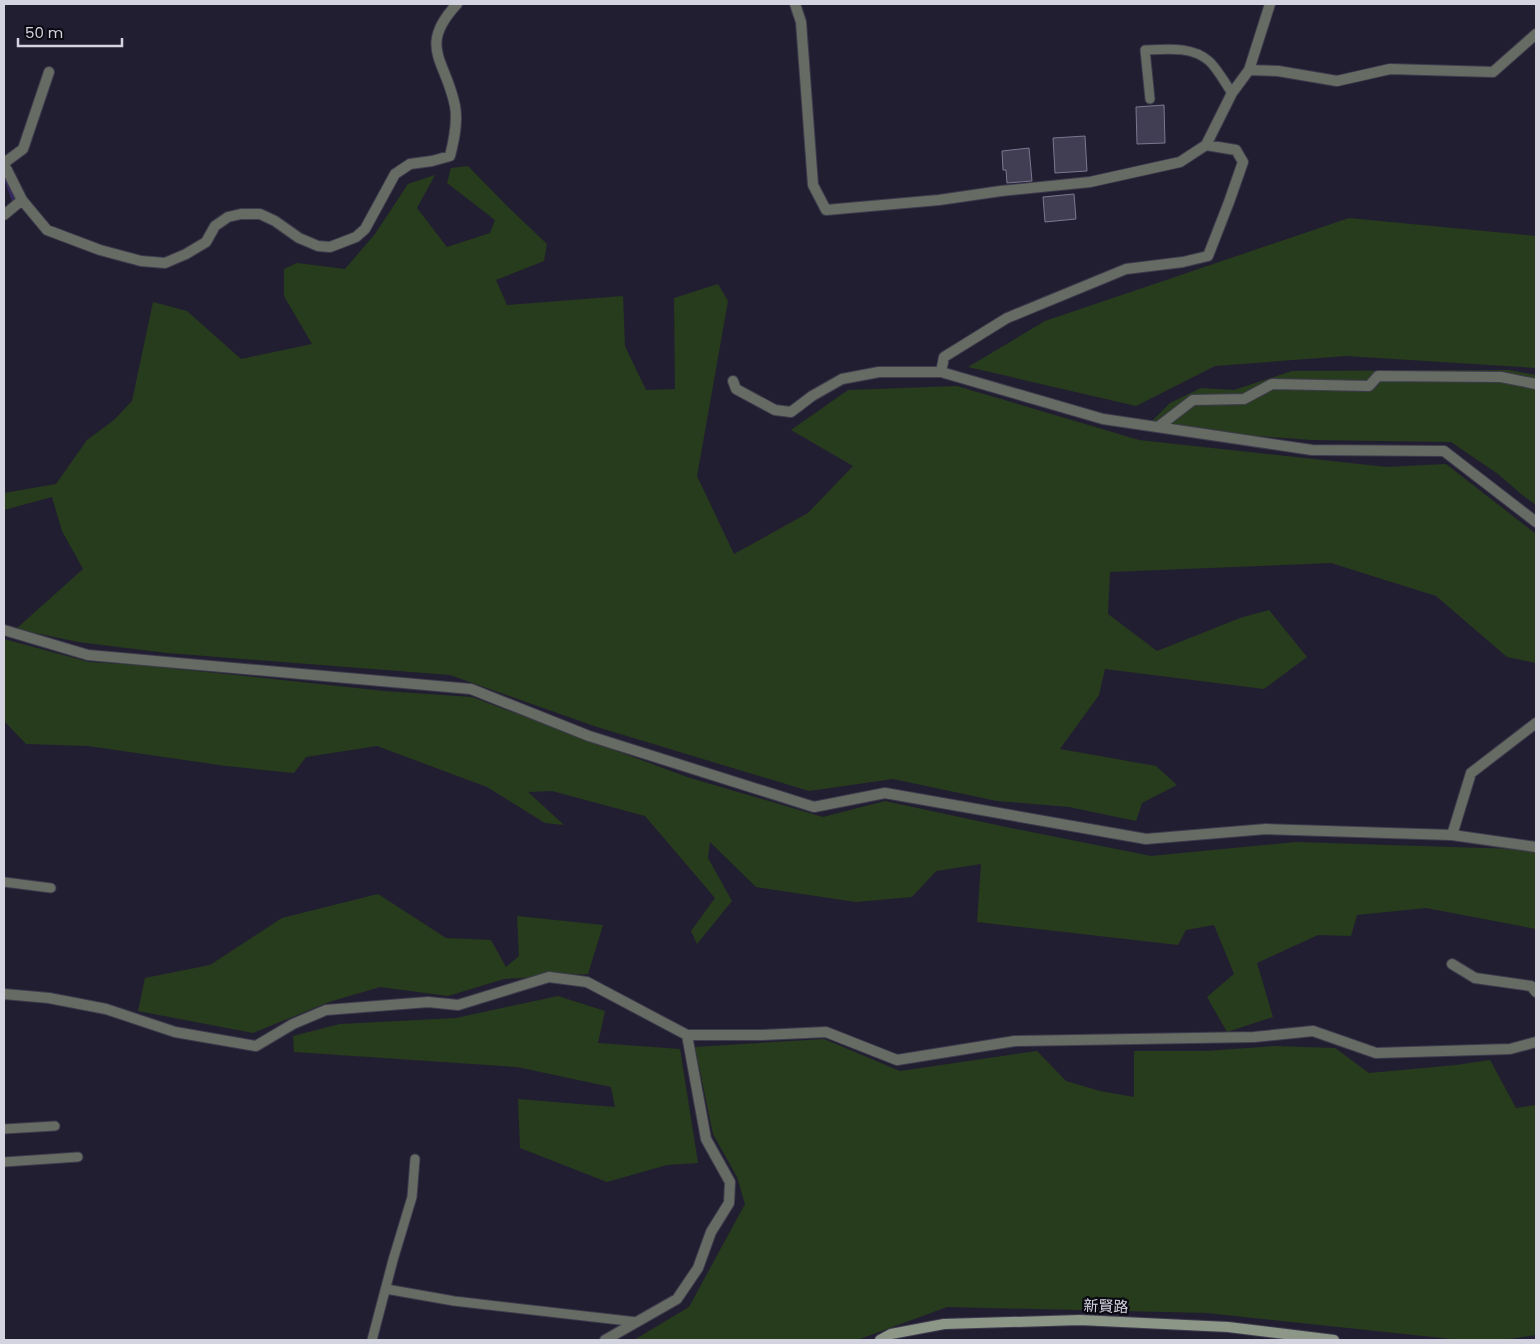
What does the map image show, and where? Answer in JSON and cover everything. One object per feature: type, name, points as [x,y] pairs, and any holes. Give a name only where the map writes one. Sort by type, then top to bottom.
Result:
[{"type":"street","points":[[49,72],[23,149],[4,164],[22,200],[47,230],[100,250],[141,261],[165,264],[206,242],[216,226],[228,217],[241,214],[260,214],[275,221],[299,238],[318,246],[330,247],[356,237],[365,229],[395,174],[410,164],[450,156],[456,130],[455,107],[435,46],[437,34],[445,17],[457,4]]},
{"type":"street","points":[[795,4],[801,22],[813,185],[826,210],[939,200],[1001,191],[1090,182],[1180,162],[1206,145],[1232,93],[1249,70],[1270,4]]},
{"type":"street","points":[[1249,70],[1278,72],[1337,81],[1390,69],[1493,72],[1536,34]]},
{"type":"street","points":[[942,372],[944,357],[1007,318],[1126,269],[1183,262],[1208,256],[1242,162],[1236,150],[1206,145]]},
{"type":"street","points":[[4,215],[22,200]]},
{"type":"street","points":[[733,381],[736,389],[775,410],[790,412],[812,396],[842,379],[879,372],[942,372],[1103,419],[1312,450],[1444,451],[1536,522]]},
{"type":"street","points":[[1158,427],[1193,400],[1244,398],[1272,384],[1369,386],[1378,376],[1501,378],[1536,384]]},
{"type":"street","points":[[4,630],[88,655],[471,689],[589,736],[814,807],[885,793],[1146,840],[1266,829],[1452,835],[1536,847]]},
{"type":"street","points":[[1452,835],[1471,773],[1536,723]]},
{"type":"street","points":[[1452,964],[1475,978],[1532,986],[1536,992]]},
{"type":"street","points":[[4,994],[49,998],[106,1009],[176,1032],[256,1046],[293,1024],[326,1010],[428,1002],[458,1005],[549,977],[587,982],[687,1035],[762,1035],[826,1032],[897,1060],[1015,1041],[1254,1037],[1314,1031],[1376,1053],[1510,1049],[1536,1042]]},
{"type":"street","points":[[605,1340],[678,1299],[698,1268],[711,1232],[729,1203],[730,1182],[706,1139],[687,1035]]},
{"type":"street","name":"新賢路","points":[[880,1340],[891,1334],[944,1324],[1080,1320],[1228,1327],[1334,1340]]},
{"type":"lane","points":[[1150,99],[1146,50],[1159,49],[1192,51],[1209,61],[1232,93]]},
{"type":"lane","points":[[4,882],[51,888]]},
{"type":"lane","points":[[4,1130],[55,1126]]},
{"type":"lane","points":[[4,1162],[78,1157]]},
{"type":"lane","points":[[372,1340],[412,1196],[415,1159]]},
{"type":"lane","points":[[386,1289],[454,1300],[637,1322]]},
{"type":"green space","points":[[468,166],[547,244],[544,261],[496,280],[507,305],[623,296],[625,346],[646,390],[675,389],[674,298],[718,284],[728,301],[697,476],[734,554],[808,513],[853,466],[791,430],[848,390],[957,386],[1139,440],[1387,467],[1446,464],[1536,534],[1536,663],[1507,657],[1436,596],[1331,563],[1110,572],[1108,614],[1157,651],[1240,618],[1269,610],[1307,657],[1264,689],[1105,669],[1099,695],[1060,749],[1156,766],[1177,785],[1142,803],[1136,821],[1069,807],[997,801],[893,779],[809,791],[597,727],[450,675],[167,653],[78,642],[16,629],[83,569],[62,531],[52,497],[4,510],[4,493],[56,484],[87,440],[114,420],[132,401],[153,302],[187,311],[241,359],[312,344],[284,296],[284,269],[297,263],[345,269],[375,234],[408,184],[435,175],[417,208],[447,247],[490,233],[495,220],[447,183],[451,168]]},
{"type":"green space","points":[[1349,218],[1536,236],[1536,368],[1346,356],[1215,366],[1136,406],[968,367],[1045,321]]},
{"type":"green space","points":[[1509,370],[1536,375],[1536,505],[1498,474],[1451,442],[1312,440],[1243,435],[1149,424],[1170,403],[1201,388],[1234,390],[1292,371]]},
{"type":"green space","points":[[4,639],[89,662],[141,665],[384,691],[472,697],[687,777],[823,817],[885,801],[1151,856],[1296,842],[1515,849],[1536,853],[1536,929],[1426,908],[1357,915],[1351,936],[1318,935],[1257,963],[1273,1017],[1227,1032],[1207,997],[1234,974],[1214,925],[1186,930],[1178,945],[977,922],[981,864],[936,871],[912,897],[856,902],[756,887],[710,842],[708,858],[732,901],[697,944],[691,931],[715,898],[645,816],[552,791],[528,792],[564,825],[545,823],[487,787],[377,746],[306,757],[294,773],[226,766],[88,746],[26,744],[4,721]]},
{"type":"green space","points":[[378,894],[446,938],[491,940],[506,967],[519,956],[517,916],[603,925],[588,974],[504,979],[448,996],[380,987],[329,1002],[253,1033],[138,1011],[145,978],[210,965],[282,918]]},
{"type":"green space","points":[[558,996],[605,1011],[598,1043],[680,1049],[698,1163],[667,1165],[607,1182],[520,1148],[518,1099],[615,1107],[611,1087],[517,1067],[294,1052],[293,1036],[340,1024],[456,1018]]},
{"type":"green space","points":[[824,1039],[900,1071],[1037,1051],[1066,1081],[1100,1091],[1134,1097],[1134,1051],[1205,1051],[1274,1046],[1335,1048],[1369,1073],[1490,1060],[1516,1108],[1536,1105],[1536,1335],[1503,1340],[1461,1340],[1207,1313],[947,1307],[857,1340],[634,1340],[689,1307],[745,1204],[737,1177],[713,1134],[695,1047]]},
{"type":"building","points":[[1164,105],[1165,143],[1137,144],[1136,107]]},
{"type":"building","points":[[1085,136],[1087,171],[1055,173],[1053,138]]},
{"type":"building","points":[[1029,148],[1032,181],[1007,183],[1006,170],[1003,170],[1002,151]]},
{"type":"building","points":[[1074,194],[1076,219],[1045,222],[1043,197]]},
{"type":"waterway","points":[[6,178],[14,200]]}]
